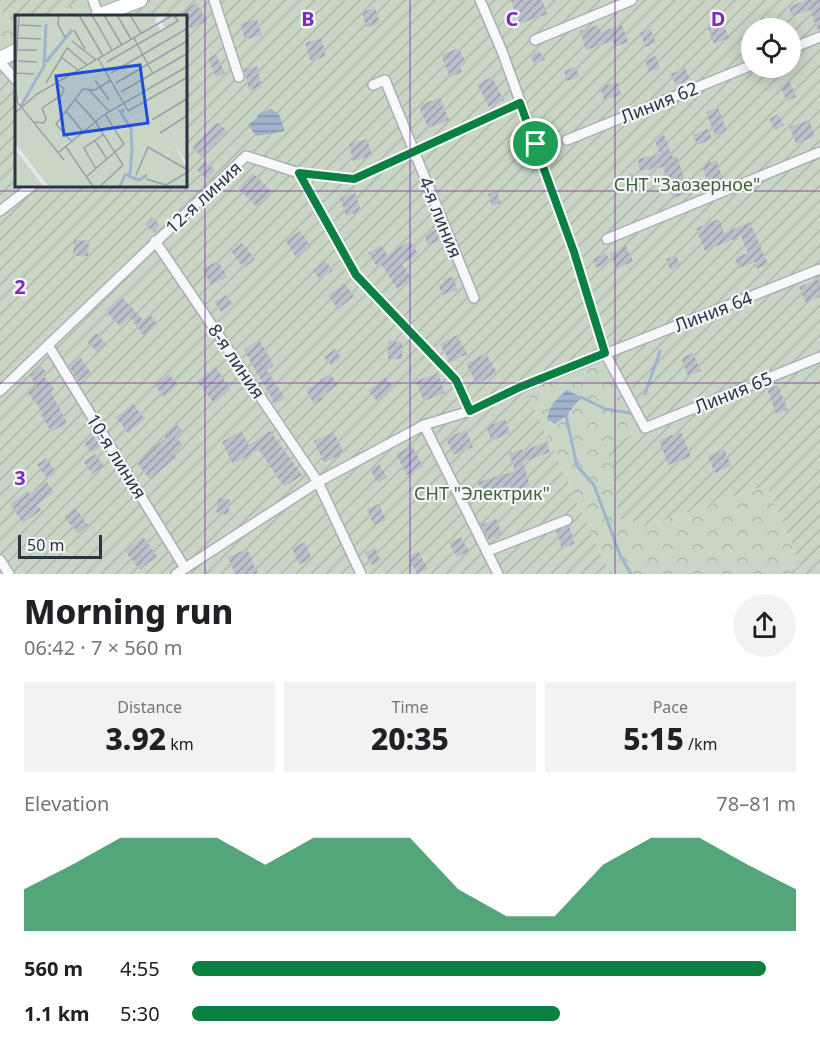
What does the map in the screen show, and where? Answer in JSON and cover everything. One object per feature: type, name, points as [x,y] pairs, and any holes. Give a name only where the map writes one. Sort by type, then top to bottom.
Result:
[{"type":"street","points":[[93,0],[98,15]]},
{"type":"street","points":[[101,15],[140,0]]},
{"type":"street","points":[[214,0],[238,77]]},
{"type":"street","points":[[480,0],[502,51],[574,252],[605,353]]},
{"type":"street","points":[[535,40],[632,0]]},
{"type":"street","points":[[801,45],[820,37]]},
{"type":"street","points":[[15,52],[0,61],[15,79]]},
{"type":"street","name":"Линия 62","points":[[567,140],[741,69]]},
{"type":"street","name":"4-я линия","points":[[373,85],[385,80],[474,298]]},
{"type":"street","name":"12-я линия","points":[[0,391],[246,156],[299,173],[354,179],[520,103]]},
{"type":"street","points":[[607,239],[820,152]]},
{"type":"street","points":[[299,173],[356,275],[456,380],[470,411]]},
{"type":"street","points":[[0,211],[29,188]]},
{"type":"street","name":"8-я линия","points":[[155,241],[318,482],[361,574]]},
{"type":"street","name":"Линия 64","points":[[176,574],[318,482],[424,425],[470,411],[520,387],[820,269]]},
{"type":"street","name":"10-я линия","points":[[48,345],[185,567]]},
{"type":"street","name":"Линия 65","points":[[605,353],[645,428],[820,357]]},
{"type":"street","points":[[424,425],[498,574]]},
{"type":"street","points":[[488,551],[567,520]]},
{"type":"street","points":[[0,560],[9,574]]},
{"type":"green space","points":[[0,0],[86,0],[48,15],[15,15],[15,25],[0,10]]},
{"type":"green space","points":[[86,0],[140,0],[102,15],[48,15]]},
{"type":"green space","points":[[140,0],[820,0],[820,574],[789,574],[800,565],[767,485],[647,526],[621,519],[608,448],[645,427],[605,353],[524,386],[610,574],[0,574],[0,59],[15,52],[15,188],[188,188],[188,15],[102,15]]},
{"type":"green space","points":[[0,10],[15,25],[15,52],[0,59]]},
{"type":"green space","points":[[605,353],[645,428],[647,526],[767,485],[800,565],[789,574],[610,574],[524,386]],"holes":[[[567,391],[580,397],[566,416],[555,424],[550,423],[547,414],[557,398]]]},
{"type":"water","points":[[271,109],[279,114],[285,131],[256,136],[248,125],[256,119],[259,113]]},
{"type":"water","points":[[567,390],[581,397],[566,416],[555,424],[547,420],[551,407]]},
{"type":"building","points":[[511,0],[542,0],[547,14],[520,24]]},
{"type":"building","points":[[806,0],[820,0],[820,30],[818,31],[810,10],[792,16],[789,7]]},
{"type":"building","points":[[196,3],[207,20],[191,29],[188,25],[188,15],[180,13]]},
{"type":"building","points":[[375,8],[380,23],[366,27],[362,12]]},
{"type":"building","points":[[257,19],[262,35],[245,40],[240,24]]},
{"type":"building","points":[[721,19],[729,38],[714,44],[707,25]]},
{"type":"building","points":[[598,25],[601,32],[622,25],[628,42],[615,47],[613,41],[586,50],[580,31]]},
{"type":"building","points":[[650,29],[656,43],[645,47],[640,33]]},
{"type":"building","points":[[321,38],[326,56],[311,61],[305,43]]},
{"type":"building","points":[[459,48],[466,64],[460,66],[462,72],[450,77],[441,55]]},
{"type":"building","points":[[539,51],[545,59],[535,65],[530,56]]},
{"type":"building","points":[[216,55],[225,73],[216,77],[208,59]]},
{"type":"building","points":[[656,56],[660,69],[649,72],[645,60]]},
{"type":"building","points":[[257,66],[262,87],[249,90],[244,69]]},
{"type":"building","points":[[576,67],[579,77],[567,81],[564,71]]},
{"type":"building","points":[[685,68],[690,79],[676,85],[671,74]]},
{"type":"building","points":[[492,77],[504,100],[489,107],[477,84]]},
{"type":"building","points":[[618,82],[621,95],[604,100],[600,87]]},
{"type":"building","points":[[790,82],[796,97],[787,101],[780,86]]},
{"type":"building","points":[[440,97],[449,120],[428,128],[419,106]]},
{"type":"building","points":[[718,108],[727,131],[715,136],[706,112]]},
{"type":"building","points":[[778,114],[784,125],[775,130],[769,119]]},
{"type":"building","points":[[809,120],[815,136],[796,144],[790,127]]},
{"type":"building","points":[[217,122],[227,131],[202,157],[192,147]]},
{"type":"building","points":[[708,129],[712,139],[697,145],[693,135]]},
{"type":"building","points":[[664,135],[673,158],[677,156],[689,193],[673,198],[663,167],[640,171],[638,159],[660,154],[654,138]]},
{"type":"building","points":[[367,139],[372,156],[353,161],[349,144]]},
{"type":"building","points":[[716,160],[723,179],[709,185],[702,166]]},
{"type":"building","points":[[204,161],[215,170],[207,179],[197,170]]},
{"type":"building","points":[[253,173],[272,192],[257,207],[238,188]]},
{"type":"building","points":[[632,173],[637,186],[629,189],[624,177]]},
{"type":"building","points":[[496,191],[501,203],[492,206],[488,194]]},
{"type":"building","points":[[355,193],[361,211],[346,216],[340,198]]},
{"type":"building","points":[[152,217],[160,225],[154,233],[145,225]]},
{"type":"building","points":[[719,219],[724,233],[750,222],[768,264],[757,269],[755,262],[739,268],[735,258],[748,253],[741,236],[705,251],[696,228]]},
{"type":"building","points":[[435,229],[440,240],[428,245],[424,234]]},
{"type":"building","points":[[300,231],[311,247],[296,257],[285,240]]},
{"type":"building","points":[[74,240],[89,241],[88,256],[73,256]]},
{"type":"building","points":[[410,241],[418,254],[402,264],[412,279],[397,289],[382,265],[378,268],[368,253],[381,245],[387,255]]},
{"type":"building","points":[[242,243],[255,259],[244,268],[231,251]]},
{"type":"building","points":[[626,246],[633,261],[617,269],[610,254]]},
{"type":"building","points":[[606,253],[610,262],[596,268],[593,259]]},
{"type":"building","points":[[676,255],[680,265],[670,270],[666,259]]},
{"type":"building","points":[[218,261],[227,277],[211,285],[202,269]]},
{"type":"building","points":[[325,261],[333,270],[320,280],[313,270]]},
{"type":"building","points":[[453,277],[457,290],[442,295],[439,285],[444,282],[443,279]]},
{"type":"building","points":[[820,279],[820,297],[805,302],[799,287]]},
{"type":"building","points":[[344,283],[354,296],[338,309],[328,296]]},
{"type":"building","points":[[226,295],[233,304],[221,312],[215,302]]},
{"type":"building","points":[[121,296],[144,321],[151,316],[158,325],[143,335],[130,317],[120,326],[105,311]]},
{"type":"building","points":[[96,333],[106,344],[97,352],[87,342]]},
{"type":"building","points":[[457,335],[467,354],[450,363],[440,344]]},
{"type":"building","points":[[259,340],[274,365],[267,370],[285,398],[275,404],[244,350]]},
{"type":"building","points":[[388,341],[402,342],[402,359],[388,359]]},
{"type":"building","points":[[335,349],[341,357],[331,365],[324,357]]},
{"type":"building","points":[[486,353],[497,373],[477,384],[466,364]]},
{"type":"building","points":[[693,353],[701,371],[688,376],[681,358]]},
{"type":"building","points":[[80,357],[91,373],[79,382],[69,366]]},
{"type":"building","points":[[41,366],[47,373],[43,375],[54,389],[51,392],[67,423],[51,432],[40,412],[42,411],[28,393],[37,386],[29,375]]},
{"type":"building","points":[[215,367],[231,389],[214,403],[197,381]]},
{"type":"building","points":[[438,373],[445,393],[424,401],[416,381]]},
{"type":"building","points":[[169,374],[178,385],[164,397],[155,386]]},
{"type":"building","points":[[330,374],[338,385],[321,396],[323,399],[314,404],[306,390]]},
{"type":"building","points":[[385,377],[394,387],[377,401],[368,391]]},
{"type":"building","points":[[778,385],[788,410],[776,414],[767,389]]},
{"type":"building","points":[[133,404],[145,419],[128,433],[116,417]]},
{"type":"building","points":[[505,419],[510,433],[492,441],[486,427]]},
{"type":"building","points":[[175,423],[182,430],[175,437],[183,444],[174,454],[176,458],[150,479],[136,462],[166,438],[163,435]]},
{"type":"building","points":[[466,430],[473,447],[453,455],[446,438]]},
{"type":"building","points":[[241,431],[249,445],[270,431],[302,475],[284,487],[259,450],[233,464],[222,442]]},
{"type":"building","points":[[334,432],[344,453],[324,463],[314,441]]},
{"type":"building","points":[[681,432],[691,457],[668,465],[659,440]]},
{"type":"building","points":[[93,436],[101,446],[92,453],[84,443]]},
{"type":"building","points":[[546,442],[550,452],[523,462],[530,486],[512,491],[511,487],[484,497],[478,482],[515,471],[509,453],[522,449],[523,451]]},
{"type":"building","points":[[412,446],[423,466],[407,475],[396,454]]},
{"type":"building","points":[[725,449],[731,466],[715,473],[708,456]]},
{"type":"building","points":[[95,454],[104,466],[92,474],[84,462]]},
{"type":"building","points":[[46,458],[56,472],[48,479],[37,465]]},
{"type":"building","points":[[379,464],[387,477],[378,483],[370,469]]},
{"type":"building","points":[[46,481],[54,492],[37,505],[41,510],[23,523],[10,504],[28,491],[29,494]]},
{"type":"building","points":[[218,498],[231,500],[228,515],[216,512]]},
{"type":"building","points":[[379,504],[386,520],[374,525],[367,509]]},
{"type":"building","points":[[75,508],[88,525],[78,533],[64,517]]},
{"type":"building","points":[[496,519],[502,534],[489,540],[481,525]]},
{"type":"building","points":[[569,526],[575,544],[562,548],[556,531]]},
{"type":"building","points":[[143,537],[157,556],[140,570],[125,551]]},
{"type":"building","points":[[461,537],[469,551],[457,557],[449,543]]},
{"type":"building","points":[[305,542],[312,559],[299,564],[292,548]]},
{"type":"building","points":[[375,548],[381,561],[372,565],[365,553]]},
{"type":"building","points":[[247,549],[258,574],[235,574],[228,557]]},
{"type":"building","points":[[418,551],[428,569],[417,574],[408,557]]},
{"type":"waterway","points":[[645,394],[660,351]]},
{"type":"waterway","points":[[579,399],[581,397],[605,409],[630,413]]},
{"type":"waterway","points":[[567,414],[577,466],[594,485],[620,555],[631,574]]},
{"type":"route","points":[[520,103],[536,144],[574,252],[605,353],[520,387],[470,411],[456,380],[356,275],[299,173],[354,179],[520,103]]},
{"type":"park label","name":"СНТ \"Заозерное\"","points":[[687,184]]},
{"type":"park label","name":"СНТ \"Электрик\"","points":[[482,493]]}]
